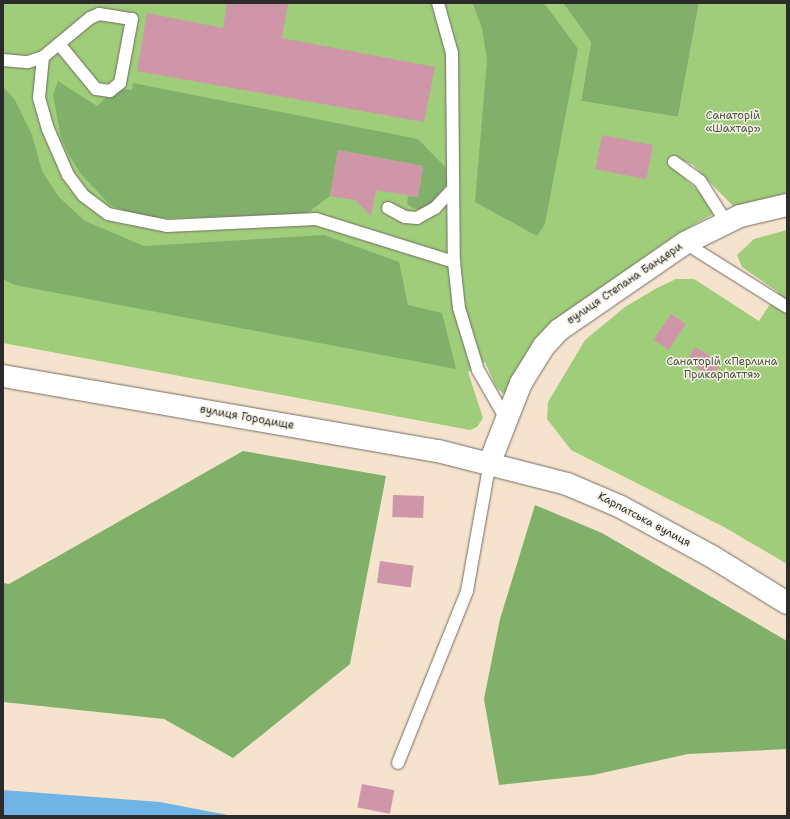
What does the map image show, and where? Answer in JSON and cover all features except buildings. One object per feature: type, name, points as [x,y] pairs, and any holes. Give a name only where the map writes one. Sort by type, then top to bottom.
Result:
[{"type":"street","name":"вулиця Степана Бандери","points":[[490,462],[521,383],[544,346],[559,330],[685,243],[726,222],[764,208],[787,205]]},
{"type":"street","name":"вулиця Городище","points":[[3,376],[490,462]]},
{"type":"street","name":"Карпатська вулиця","points":[[490,462],[566,484],[619,506],[711,556],[787,604]]},
{"type":"lane","points":[[438,3],[452,53],[454,262],[458,308],[478,370],[506,419]]},
{"type":"lane","points":[[3,60],[28,62],[43,57],[59,44],[99,14],[132,19],[120,83],[110,90],[96,89],[59,44]]},
{"type":"lane","points":[[43,57],[39,98],[48,129],[68,175],[84,196],[108,214],[167,226],[316,219],[454,262]]},
{"type":"lane","points":[[674,162],[700,182],[726,222]]},
{"type":"lane","points":[[388,208],[405,217],[417,218],[435,208],[453,189]]},
{"type":"lane","points":[[685,243],[787,306]]},
{"type":"lane","points":[[398,763],[467,592],[490,462]]},
{"type":"green space","name":"Санаторій «Шахтар»","points":[[3,3],[563,3],[591,42],[581,101],[678,117],[699,3],[787,3],[787,194],[735,208],[693,165],[673,156],[672,167],[700,192],[713,214],[676,235],[565,313],[508,398],[496,387],[485,362],[468,372],[483,418],[477,427],[470,430],[3,343]]},
{"type":"green space","points":[[544,3],[578,49],[545,224],[537,236],[475,202],[487,60],[482,28],[473,4]]},
{"type":"green space","points":[[563,3],[699,3],[678,117],[581,101],[591,42]]},
{"type":"green space","points":[[58,81],[97,106],[116,88],[132,90],[133,83],[418,139],[446,168],[447,184],[434,201],[422,210],[413,208],[407,204],[408,196],[418,197],[423,166],[338,150],[330,196],[306,214],[165,218],[136,215],[110,205],[81,174],[69,155],[61,138],[53,95]]},
{"type":"green space","points":[[3,87],[15,100],[32,135],[42,171],[59,197],[85,221],[144,246],[324,235],[399,262],[408,305],[442,313],[456,369],[15,285],[3,279]]},
{"type":"green space","name":"Санаторій «Перлина Прикарпаття»","points":[[787,230],[787,564],[724,527],[571,450],[547,419],[548,402],[585,340],[625,307],[657,288],[676,279],[694,279],[759,321],[778,292],[742,267],[737,255],[754,239]]},
{"type":"green space","points":[[243,451],[386,476],[350,664],[233,758],[164,719],[3,702],[3,583],[9,584]]},
{"type":"green space","points":[[535,505],[602,533],[787,641],[787,749],[688,754],[593,775],[499,785],[484,699],[500,619]]},
{"type":"water","points":[[3,790],[160,802],[233,816],[3,816]]}]
